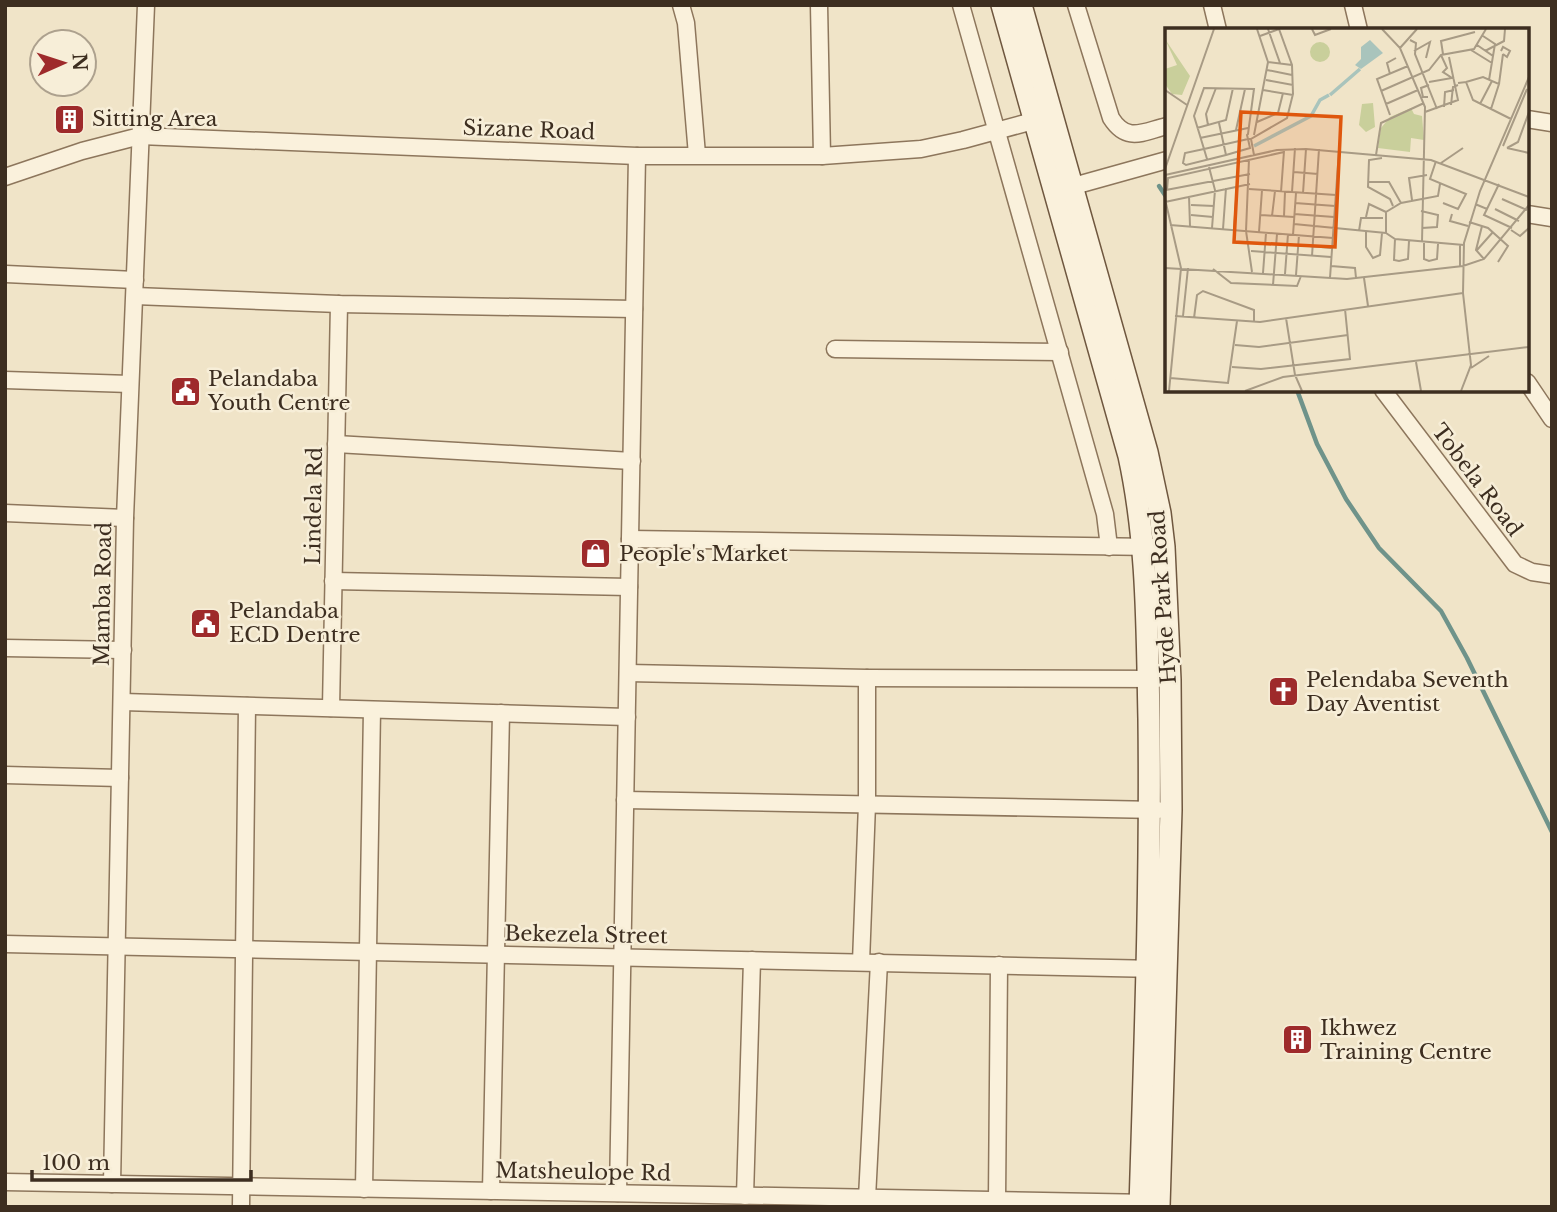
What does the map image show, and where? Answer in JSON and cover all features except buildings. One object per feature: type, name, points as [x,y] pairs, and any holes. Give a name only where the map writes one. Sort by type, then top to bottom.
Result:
[{"type":"street","name":"Mamba Road","points":[[112,1184],[125,518],[146,5]]},
{"type":"street","points":[[681,5],[686,23],[697,155]]},
{"type":"street","points":[[819,5],[822,156]]},
{"type":"street","points":[[961,5],[1105,514],[1109,547]]},
{"type":"street","name":"Hyde Park Road","points":[[1002,5],[1044,118]]},
{"type":"street","name":"Hyde Park Road","points":[[1021,5],[1044,118],[1147,452],[1160,513],[1154,547],[1148,679],[1161,810]]},
{"type":"street","points":[[1076,5],[1111,118],[1116,126],[1121,131],[1135,134],[1165,126]]},
{"type":"street","points":[[1212,5],[1218,28]]},
{"type":"street","points":[[1353,5],[1359,28]]},
{"type":"street","name":"Sizane Road","points":[[5,177],[82,151],[141,136],[637,156],[822,156],[921,149],[1044,118]]},
{"type":"street","points":[[1529,120],[1552,123]]},
{"type":"street","points":[[618,1194],[637,156]]},
{"type":"street","points":[[1064,189],[1165,161]]},
{"type":"street","points":[[1529,214],[1552,218]]},
{"type":"street","points":[[6,274],[135,288],[340,304],[634,309]]},
{"type":"street","name":"Lindela Rd","points":[[331,708],[340,304]]},
{"type":"street","points":[[835,349],[1060,352]]},
{"type":"street","points":[[5,380],[130,384]]},
{"type":"street","points":[[1529,385],[1552,419]]},
{"type":"street","name":"Tobela Road","points":[[1385,392],[1515,564],[1532,572],[1552,575]]},
{"type":"street","points":[[336,444],[632,461]]},
{"type":"street","points":[[5,513],[125,518]]},
{"type":"street","points":[[630,538],[1154,547]]},
{"type":"street","name":"Hyde Park Road","points":[[1149,1205],[1161,810],[1170,680],[1154,547]]},
{"type":"street","points":[[333,581],[629,587]]},
{"type":"street","points":[[5,648],[123,650]]},
{"type":"street","points":[[628,673],[1170,680]]},
{"type":"street","points":[[861,962],[867,804],[867,678]]},
{"type":"street","points":[[123,702],[627,717]]},
{"type":"street","points":[[241,1207],[247,706]]},
{"type":"street","points":[[364,1189],[372,710]]},
{"type":"street","points":[[491,1191],[501,713]]},
{"type":"street","points":[[5,775],[120,778]]},
{"type":"street","points":[[625,800],[1161,810]]},
{"type":"street","name":"Bekezela Street","points":[[5,944],[1157,969]]},
{"type":"street","points":[[745,1196],[752,960]]},
{"type":"street","points":[[867,1198],[879,962]]},
{"type":"street","points":[[997,1200],[999,965]]},
{"type":"street","name":"Matsheulope Rd","points":[[5,1182],[1149,1205]]},
{"type":"waterway","points":[[1159,186],[1165,195]]},
{"type":"waterway","points":[[1298,392],[1317,444],[1346,499],[1379,548],[1441,611],[1467,658],[1552,832]]},
{"type":"place","name":"Sitting Area","points":[[69,119]]},
{"type":"place","name":"Pelandaba Youth Centre","points":[[185,391]]},
{"type":"place","name":"People's Market","points":[[596,554]]},
{"type":"place","name":"Pelandaba ECD Dentre","points":[[206,623]]},
{"type":"place","name":"Pelendaba Seventh Day Aventist","points":[[1283,692]]},
{"type":"place","name":"Ikhwez Training Centre","points":[[1297,1040]]}]
